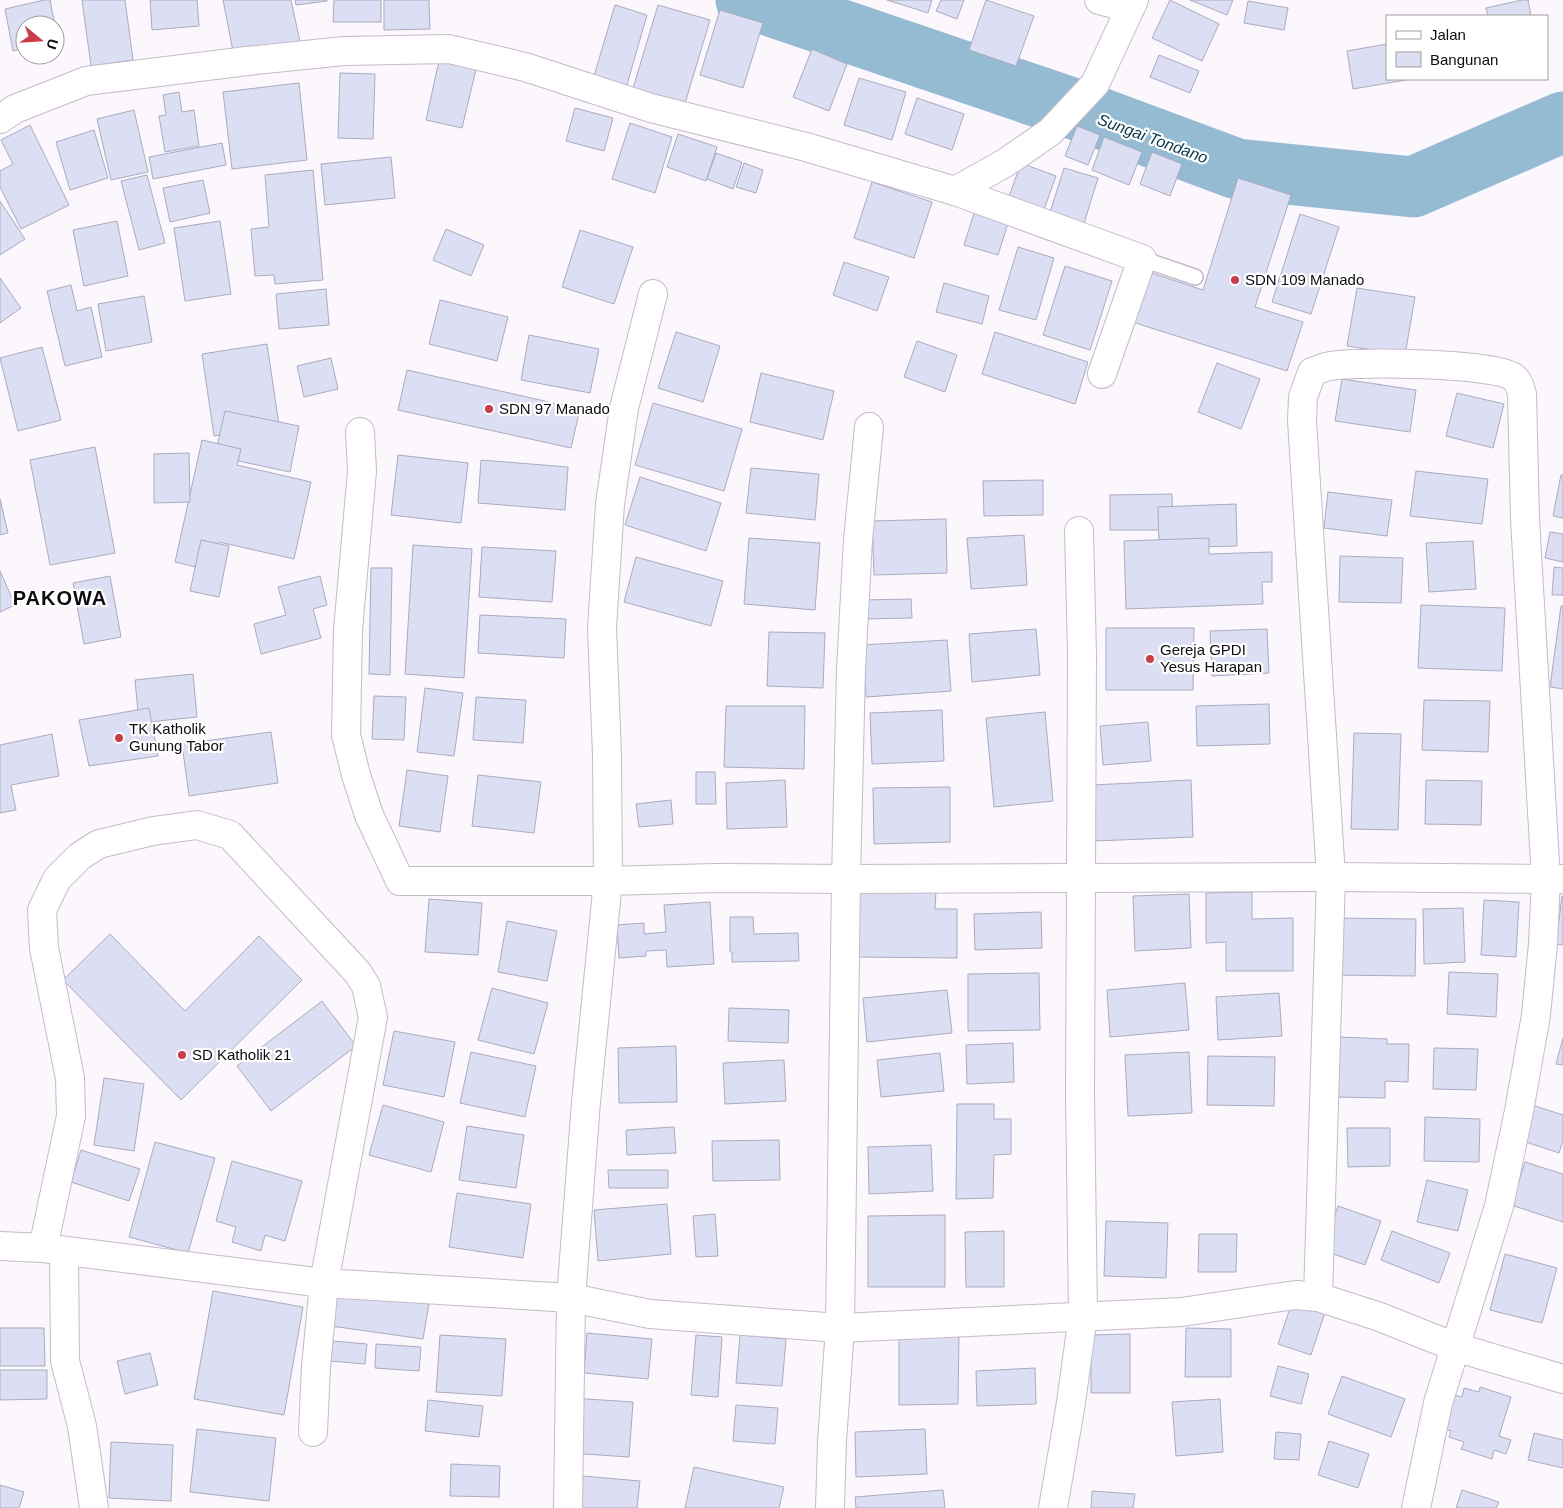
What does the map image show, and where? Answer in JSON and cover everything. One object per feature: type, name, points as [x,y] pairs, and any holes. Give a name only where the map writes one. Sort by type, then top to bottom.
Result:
[{"type":"street","points":[[955,191],[1005,163],[1050,132],[1095,84],[1132,4],[1099,0]]},
{"type":"street","points":[[0,119],[16,109],[86,81],[344,51],[449,49],[524,67],[651,108],[806,147],[955,191],[1142,259],[1102,374]]},
{"type":"street","points":[[568,1508],[571,1298],[586,1102],[608,881],[607,755],[602,628],[610,504],[624,408],[653,294]]},
{"type":"street","points":[[1318,1297],[1331,877],[1302,420],[1303,397],[1312,372],[1330,366],[1384,363],[1481,368],[1514,377],[1519,384],[1522,394],[1525,519],[1555,879],[1543,944],[1536,1015],[1499,1206],[1438,1403],[1416,1508]]},
{"type":"street","points":[[830,1508],[832,1441],[840,1328],[846,879],[853,639],[858,540],[869,427]]},
{"type":"street","points":[[360,432],[362,471],[348,630],[346,735],[356,776],[369,815],[400,881],[608,881],[714,878],[1082,879],[1331,877],[1555,879]]},
{"type":"street","points":[[1053,1508],[1070,1409],[1083,1316],[1080,1093],[1082,655],[1079,531]]},
{"type":"street","points":[[94,1508],[82,1426],[66,1361],[53,1249],[71,1116],[70,1078],[44,948],[42,910],[57,879],[80,856],[99,844],[153,831],[197,825],[230,835],[358,974],[366,986],[373,1017],[324,1283],[316,1367],[313,1432]]},
{"type":"street","points":[[0,1246],[53,1249],[324,1283],[571,1298],[650,1314],[840,1328],[1182,1312],[1296,1295],[1318,1297],[1380,1317],[1455,1347],[1563,1380]]},
{"type":"lane","points":[[1142,259],[1196,277]]},
{"type":"building","points":[[50,0],[53,15],[15,15],[15,50],[13,51],[5,9]]},
{"type":"building","points":[[82,0],[125,0],[133,60],[91,66]]},
{"type":"building","points":[[150,0],[197,0],[199,26],[152,30]]},
{"type":"building","points":[[223,0],[291,0],[300,42],[234,56]]},
{"type":"building","points":[[295,0],[327,0],[327,1],[296,5]]},
{"type":"building","points":[[334,0],[381,0],[381,22],[333,22]]},
{"type":"building","points":[[384,0],[429,0],[430,29],[384,30]]},
{"type":"building","points":[[887,0],[932,0],[928,13]]},
{"type":"building","points":[[941,0],[964,0],[957,19],[936,11]]},
{"type":"building","points":[[986,0],[1034,16],[1016,66],[969,50]]},
{"type":"building","points":[[1170,0],[1219,24],[1202,61],[1152,38]]},
{"type":"building","points":[[1190,0],[1233,0],[1227,15]]},
{"type":"building","points":[[1528,0],[1531,15],[1488,15],[1486,8]]},
{"type":"building","points":[[1248,1],[1288,8],[1284,30],[1244,23]]},
{"type":"building","points":[[615,5],[647,15],[624,95],[591,86]]},
{"type":"building","points":[[658,5],[710,20],[683,110],[631,95]]},
{"type":"building","points":[[720,10],[763,23],[743,88],[700,75]]},
{"type":"building","points":[[1386,44],[1386,80],[1406,80],[1353,89],[1347,51]]},
{"type":"building","points":[[812,49],[847,64],[829,111],[793,97]]},
{"type":"building","points":[[1159,55],[1199,71],[1190,93],[1150,77]]},
{"type":"building","points":[[440,56],[477,65],[462,128],[426,120]]},
{"type":"building","points":[[340,73],[375,74],[373,139],[338,138]]},
{"type":"building","points":[[859,78],[906,92],[892,140],[844,125]]},
{"type":"building","points":[[299,83],[307,160],[232,169],[223,92]]},
{"type":"building","points":[[179,92],[182,112],[194,110],[199,146],[165,152],[159,116],[166,115],[163,95]]},
{"type":"building","points":[[917,98],[964,114],[952,150],[905,134]]},
{"type":"building","points":[[575,108],[613,118],[604,151],[566,141]]},
{"type":"building","points":[[134,110],[148,172],[111,180],[97,119]]},
{"type":"building","points":[[630,123],[672,137],[655,193],[612,179]]},
{"type":"building","points":[[30,125],[69,205],[21,229],[0,187],[0,171],[13,164],[1,140]]},
{"type":"building","points":[[1077,126],[1100,135],[1088,165],[1065,156]]},
{"type":"building","points":[[94,130],[108,178],[70,190],[56,142]]},
{"type":"building","points":[[678,134],[717,147],[706,181],[667,167]]},
{"type":"building","points":[[1104,137],[1142,152],[1129,185],[1092,170]]},
{"type":"building","points":[[222,143],[226,165],[153,179],[149,157]]},
{"type":"building","points":[[1152,152],[1182,164],[1170,196],[1140,184]]},
{"type":"building","points":[[716,153],[742,162],[733,189],[707,179]]},
{"type":"building","points":[[391,157],[395,198],[325,205],[321,164]]},
{"type":"building","points":[[744,163],[763,170],[756,193],[736,187]]},
{"type":"building","points":[[1021,163],[1056,176],[1041,218],[1006,205]]},
{"type":"building","points":[[1064,168],[1098,178],[1082,230],[1048,219]]},
{"type":"building","points":[[313,170],[323,280],[275,284],[274,275],[255,276],[251,229],[269,227],[265,175]]},
{"type":"building","points":[[147,175],[165,243],[139,250],[121,181]]},
{"type":"building","name":"SDN 109 Manado","points":[[1238,178],[1291,195],[1255,307],[1303,322],[1287,371],[1126,320],[1142,270],[1203,290]]},
{"type":"building","points":[[203,180],[210,213],[170,222],[163,188]]},
{"type":"building","points":[[872,182],[932,202],[914,258],[854,238]]},
{"type":"building","points":[[0,201],[25,239],[0,255]]},
{"type":"building","points":[[975,210],[1009,220],[998,255],[964,245]]},
{"type":"building","points":[[1300,214],[1339,227],[1311,314],[1272,302]]},
{"type":"building","points":[[117,221],[128,276],[84,286],[73,230]]},
{"type":"building","points":[[220,221],[231,294],[185,301],[174,228]]},
{"type":"building","points":[[446,229],[484,245],[471,276],[433,260]]},
{"type":"building","points":[[580,230],[633,247],[614,304],[562,287]]},
{"type":"building","points":[[1018,247],[1054,258],[1036,320],[999,310]]},
{"type":"building","points":[[844,262],[889,277],[877,311],[833,295]]},
{"type":"building","points":[[1065,266],[1112,281],[1090,350],[1043,335]]},
{"type":"building","points":[[0,278],[21,308],[0,323]]},
{"type":"building","points":[[944,283],[989,296],[982,324],[936,312]]},
{"type":"building","points":[[71,285],[77,311],[91,307],[102,357],[65,366],[47,291]]},
{"type":"building","points":[[1357,288],[1415,297],[1405,355],[1347,346]]},
{"type":"building","points":[[326,289],[329,325],[279,329],[276,294]]},
{"type":"building","points":[[144,296],[152,342],[106,351],[98,304]]},
{"type":"building","points":[[440,300],[508,317],[497,361],[429,344]]},
{"type":"building","points":[[676,332],[720,346],[703,402],[658,388]]},
{"type":"building","points":[[995,332],[1088,362],[1075,404],[982,374]]},
{"type":"building","points":[[529,335],[599,349],[590,393],[521,380]]},
{"type":"building","points":[[917,341],[957,355],[945,392],[904,377]]},
{"type":"building","points":[[267,344],[279,425],[214,436],[202,354]]},
{"type":"building","points":[[42,347],[61,420],[18,431],[0,358]]},
{"type":"building","points":[[331,358],[338,389],[304,397],[297,366]]},
{"type":"building","points":[[1217,363],[1260,379],[1241,429],[1198,412]]},
{"type":"building","name":"SDN 97 Manado","points":[[407,370],[580,409],[571,448],[398,410]]},
{"type":"building","points":[[761,373],[834,391],[823,440],[750,422]]},
{"type":"building","points":[[1342,379],[1416,390],[1410,432],[1335,421]]},
{"type":"building","points":[[1457,393],[1504,404],[1493,448],[1446,436]]},
{"type":"building","points":[[653,403],[742,429],[724,491],[635,465]]},
{"type":"building","points":[[225,411],[299,426],[290,472],[215,456]]},
{"type":"building","points":[[202,440],[241,449],[237,465],[311,482],[294,559],[219,542],[212,571],[175,562]]},
{"type":"building","points":[[95,447],[115,553],[50,565],[30,460]]},
{"type":"building","points":[[189,453],[190,502],[154,503],[154,454]]},
{"type":"building","points":[[398,455],[468,463],[461,523],[391,515]]},
{"type":"building","points":[[481,460],[568,467],[565,510],[478,503]]},
{"type":"building","points":[[751,468],[819,474],[815,520],[746,513]]},
{"type":"building","points":[[1416,471],[1488,479],[1482,524],[1410,516]]},
{"type":"building","points":[[1561,475],[1563,475],[1563,518],[1553,516]]},
{"type":"building","points":[[640,477],[721,503],[706,551],[625,525]]},
{"type":"building","points":[[1043,480],[1043,515],[984,516],[983,481]]},
{"type":"building","points":[[1328,492],[1392,500],[1387,536],[1324,528]]},
{"type":"building","points":[[1172,494],[1173,530],[1110,530],[1110,495]]},
{"type":"building","points":[[0,499],[8,533],[0,535]]},
{"type":"building","points":[[1236,504],[1237,546],[1159,548],[1158,507]]},
{"type":"building","points":[[946,519],[947,573],[874,575],[872,521]]},
{"type":"building","points":[[1550,532],[1563,534],[1563,562],[1545,558]]},
{"type":"building","points":[[1024,535],[1027,585],[971,589],[967,538]]},
{"type":"building","points":[[749,538],[820,543],[815,610],[744,604]]},
{"type":"building","points":[[1209,538],[1209,554],[1272,552],[1272,582],[1262,582],[1263,604],[1126,609],[1124,541]]},
{"type":"building","points":[[201,540],[229,546],[219,597],[190,591]]},
{"type":"building","points":[[1473,541],[1476,589],[1429,592],[1426,543]]},
{"type":"building","points":[[413,545],[472,549],[464,678],[405,674]]},
{"type":"building","points":[[482,547],[556,551],[552,602],[479,597]]},
{"type":"building","points":[[1340,556],[1403,558],[1401,603],[1339,602]]},
{"type":"building","points":[[636,557],[723,581],[711,626],[624,602]]},
{"type":"building","points":[[1554,567],[1563,568],[1563,595],[1552,595]]},
{"type":"building","points":[[371,568],[392,568],[390,675],[369,674]]},
{"type":"building","points":[[0,571],[15,605],[0,612]]},
{"type":"building","points":[[110,576],[121,637],[84,644],[73,583]]},
{"type":"building","points":[[320,576],[327,605],[313,609],[321,638],[261,654],[254,624],[286,615],[278,587]]},
{"type":"building","points":[[911,599],[912,618],[863,619],[863,600]]},
{"type":"building","points":[[1421,605],[1505,608],[1502,671],[1418,668]]},
{"type":"building","points":[[1561,606],[1563,606],[1563,689],[1550,687]]},
{"type":"building","points":[[480,615],[566,619],[564,658],[478,653]]},
{"type":"building","name":"Gereja GPDI Yesus Harapan","points":[[1106,628],[1194,628],[1193,690],[1106,690]]},
{"type":"building","points":[[1036,629],[1040,675],[972,682],[969,634]]},
{"type":"building","points":[[1267,629],[1269,673],[1212,676],[1210,631]]},
{"type":"building","points":[[769,632],[825,633],[823,688],[767,686]]},
{"type":"building","points":[[947,640],[951,691],[866,697],[863,645]]},
{"type":"building","points":[[193,674],[197,717],[139,723],[135,680]]},
{"type":"building","points":[[425,688],[463,693],[454,756],[417,752]]},
{"type":"building","points":[[374,696],[406,697],[404,740],[372,739]]},
{"type":"building","points":[[476,697],[526,700],[523,743],[473,740]]},
{"type":"building","points":[[1424,700],[1490,701],[1488,752],[1422,750]]},
{"type":"building","points":[[1269,704],[1270,744],[1197,746],[1196,706]]},
{"type":"building","points":[[726,706],[805,706],[804,769],[724,767]]},
{"type":"building","name":"TK Katholik Gunung Tabor","points":[[149,708],[158,756],[89,766],[79,720]]},
{"type":"building","points":[[942,710],[944,761],[872,764],[870,713]]},
{"type":"building","points":[[1045,712],[1053,801],[994,807],[986,718]]},
{"type":"building","points":[[1148,722],[1151,761],[1103,765],[1100,726]]},
{"type":"building","points":[[271,732],[278,783],[189,796],[182,744]]},
{"type":"building","points":[[1354,733],[1401,734],[1398,830],[1351,829]]},
{"type":"building","points":[[52,734],[59,776],[11,785],[16,810],[0,813],[0,745]]},
{"type":"building","points":[[407,770],[448,776],[440,832],[399,826]]},
{"type":"building","points":[[696,772],[715,772],[716,804],[696,804]]},
{"type":"building","points":[[478,775],[541,782],[534,833],[472,826]]},
{"type":"building","points":[[785,780],[787,827],[727,829],[726,783]]},
{"type":"building","points":[[1191,780],[1193,837],[1095,841],[1093,785]]},
{"type":"building","points":[[1426,780],[1482,781],[1481,825],[1425,824]]},
{"type":"building","points":[[950,787],[950,842],[874,844],[873,788]]},
{"type":"building","points":[[671,800],[673,824],[639,827],[636,804]]},
{"type":"building","points":[[859,881],[936,892],[935,909],[957,909],[957,958],[859,957]]},
{"type":"building","points":[[1252,892],[1252,919],[1293,918],[1293,971],[1226,971],[1226,942],[1206,943],[1206,893]]},
{"type":"building","points":[[1189,894],[1191,948],[1135,951],[1133,896]]},
{"type":"building","points":[[1563,896],[1563,945],[1556,944]]},
{"type":"building","points":[[429,899],[482,903],[478,955],[425,952]]},
{"type":"building","points":[[1484,900],[1519,902],[1516,957],[1481,955]]},
{"type":"building","points":[[710,902],[714,964],[667,967],[666,950],[646,951],[646,956],[619,958],[617,925],[644,923],[644,934],[666,932],[664,905]]},
{"type":"building","points":[[1463,908],[1465,962],[1424,964],[1423,909]]},
{"type":"building","points":[[1041,912],[1042,948],[975,950],[974,914]]},
{"type":"building","points":[[730,917],[753,917],[754,934],[798,933],[799,961],[732,962],[732,952],[730,952]]},
{"type":"building","points":[[1333,918],[1416,919],[1415,976],[1332,975]]},
{"type":"building","points":[[507,921],[557,931],[547,981],[498,972]]},
{"type":"building","name":"SD Katholik 21","points":[[110,934],[185,1011],[259,936],[302,980],[181,1100],[63,980]]},
{"type":"building","points":[[1449,972],[1498,974],[1496,1017],[1447,1014]]},
{"type":"building","points":[[1039,973],[1040,1030],[968,1031],[968,974]]},
{"type":"building","points":[[1185,983],[1189,1030],[1110,1037],[1107,990]]},
{"type":"building","points":[[492,988],[548,1003],[534,1054],[478,1040]]},
{"type":"building","points":[[947,990],[952,1033],[867,1042],[863,998]]},
{"type":"building","points":[[1279,993],[1282,1036],[1218,1040],[1216,997]]},
{"type":"building","points":[[322,1001],[356,1046],[271,1111],[237,1066]]},
{"type":"building","points":[[729,1008],[789,1010],[788,1043],[728,1041]]},
{"type":"building","points":[[394,1031],[455,1042],[444,1097],[383,1085]]},
{"type":"building","points":[[1339,1037],[1387,1039],[1387,1044],[1409,1044],[1408,1082],[1385,1081],[1385,1098],[1336,1097]]},
{"type":"building","points":[[1563,1038],[1563,1065],[1556,1064]]},
{"type":"building","points":[[1013,1043],[1014,1082],[967,1084],[966,1045]]},
{"type":"building","points":[[676,1046],[677,1102],[619,1103],[618,1048]]},
{"type":"building","points":[[1434,1048],[1478,1049],[1476,1090],[1433,1089]]},
{"type":"building","points":[[471,1052],[536,1066],[525,1117],[460,1103]]},
{"type":"building","points":[[1189,1052],[1192,1113],[1128,1116],[1125,1055]]},
{"type":"building","points":[[940,1053],[944,1091],[881,1097],[877,1060]]},
{"type":"building","points":[[1208,1056],[1275,1057],[1274,1106],[1207,1105]]},
{"type":"building","points":[[784,1060],[786,1101],[725,1104],[723,1063]]},
{"type":"building","points":[[104,1078],[144,1084],[134,1151],[94,1145]]},
{"type":"building","points":[[957,1104],[994,1104],[994,1119],[1011,1119],[1011,1154],[994,1155],[993,1198],[956,1199]]},
{"type":"building","points":[[383,1105],[444,1122],[431,1172],[369,1155]]},
{"type":"building","points":[[1532,1105],[1563,1115],[1563,1141],[1559,1153],[1520,1140]]},
{"type":"building","points":[[1425,1117],[1480,1119],[1479,1162],[1424,1161]]},
{"type":"building","points":[[467,1126],[524,1135],[516,1188],[459,1180]]},
{"type":"building","points":[[674,1127],[676,1153],[627,1155],[626,1130]]},
{"type":"building","points":[[1347,1128],[1390,1128],[1390,1166],[1348,1167]]},
{"type":"building","points":[[779,1140],[780,1180],[713,1181],[712,1141]]},
{"type":"building","points":[[155,1142],[215,1158],[188,1253],[129,1237]]},
{"type":"building","points":[[931,1145],[933,1191],[869,1194],[868,1147]]},
{"type":"building","points":[[81,1150],[140,1169],[129,1201],[71,1182]]},
{"type":"building","points":[[232,1161],[302,1181],[285,1241],[265,1235],[261,1251],[232,1242],[236,1227],[216,1221]]},
{"type":"building","points":[[1525,1162],[1563,1174],[1563,1222],[1511,1205]]},
{"type":"building","points":[[608,1170],[668,1170],[668,1188],[609,1188]]},
{"type":"building","points":[[1427,1180],[1468,1190],[1458,1231],[1417,1222]]},
{"type":"building","points":[[457,1193],[531,1204],[523,1258],[449,1247]]},
{"type":"building","points":[[667,1204],[671,1254],[598,1261],[594,1210]]},
{"type":"building","points":[[1338,1206],[1381,1221],[1365,1265],[1322,1250]]},
{"type":"building","points":[[715,1214],[718,1256],[696,1257],[693,1216]]},
{"type":"building","points":[[945,1215],[945,1287],[868,1287],[868,1216]]},
{"type":"building","points":[[1106,1221],[1168,1223],[1166,1278],[1104,1276]]},
{"type":"building","points":[[1004,1231],[1004,1287],[966,1287],[965,1232]]},
{"type":"building","points":[[1392,1231],[1450,1253],[1439,1283],[1381,1260]]},
{"type":"building","points":[[1199,1234],[1237,1234],[1236,1272],[1198,1272]]},
{"type":"building","points":[[1505,1254],[1557,1268],[1542,1323],[1490,1310]]},
{"type":"building","points":[[213,1291],[303,1307],[284,1415],[194,1399]]},
{"type":"building","points":[[336,1291],[429,1304],[423,1339],[331,1326]]},
{"type":"building","points":[[1293,1299],[1326,1309],[1311,1355],[1278,1344]]},
{"type":"building","points":[[0,1328],[44,1328],[45,1366],[0,1366]]},
{"type":"building","points":[[1186,1328],[1231,1329],[1231,1377],[1185,1377]]},
{"type":"building","points":[[587,1333],[652,1339],[648,1379],[584,1373]]},
{"type":"building","points":[[899,1333],[959,1333],[958,1404],[899,1405]]},
{"type":"building","points":[[1130,1334],[1130,1393],[1091,1393],[1091,1335]]},
{"type":"building","points":[[440,1335],[506,1339],[502,1396],[436,1392]]},
{"type":"building","points":[[696,1335],[722,1337],[718,1397],[691,1395]]},
{"type":"building","points":[[740,1335],[786,1339],[782,1386],[736,1383]]},
{"type":"building","points":[[333,1341],[367,1344],[365,1364],[330,1361]]},
{"type":"building","points":[[376,1344],[421,1347],[419,1371],[375,1368]]},
{"type":"building","points":[[150,1353],[158,1385],[125,1394],[117,1361]]},
{"type":"building","points":[[1278,1366],[1309,1374],[1301,1404],[1270,1396]]},
{"type":"building","points":[[1035,1368],[1036,1404],[977,1406],[976,1371]]},
{"type":"building","points":[[0,1370],[47,1370],[47,1399],[0,1400]]},
{"type":"building","points":[[1342,1376],[1405,1399],[1391,1437],[1328,1414]]},
{"type":"building","points":[[1480,1387],[1511,1397],[1499,1436],[1511,1440],[1506,1454],[1494,1450],[1492,1459],[1461,1449],[1464,1442],[1449,1437],[1451,1431],[1436,1426],[1446,1393],[1462,1397],[1464,1388],[1479,1392]]},
{"type":"building","points":[[572,1398],[633,1402],[629,1457],[569,1453]]},
{"type":"building","points":[[1220,1399],[1223,1452],[1176,1456],[1172,1402]]},
{"type":"building","points":[[428,1400],[483,1406],[479,1437],[425,1431]]},
{"type":"building","points":[[736,1405],[778,1408],[775,1444],[733,1441]]},
{"type":"building","points":[[197,1429],[276,1438],[269,1501],[190,1492]]},
{"type":"building","points":[[925,1429],[927,1474],[856,1477],[855,1432]]},
{"type":"building","points":[[1276,1432],[1301,1434],[1299,1460],[1274,1459]]},
{"type":"building","points":[[1534,1433],[1563,1440],[1563,1468],[1528,1460]]},
{"type":"building","points":[[1329,1441],[1369,1454],[1358,1488],[1318,1475]]},
{"type":"building","points":[[111,1442],[173,1445],[171,1501],[109,1498]]},
{"type":"building","points":[[451,1464],[500,1466],[499,1497],[450,1496]]},
{"type":"building","points":[[694,1467],[784,1487],[779,1508],[685,1508]]},
{"type":"building","points":[[583,1476],[640,1481],[637,1508],[580,1508]]},
{"type":"building","points":[[0,1485],[24,1492],[19,1508],[0,1508]]},
{"type":"building","points":[[943,1490],[945,1508],[856,1508],[855,1497]]},
{"type":"building","points":[[1462,1490],[1499,1502],[1496,1508],[1456,1508]]},
{"type":"building","points":[[1092,1491],[1135,1494],[1133,1508],[1091,1508]]},
{"type":"waterway","name":"Sungai Tondano","points":[[746,0],[765,4],[1089,114],[1237,169],[1413,187],[1563,122]]},
{"type":"place","name":"SDN 109 Manado","points":[[1235,280]]},
{"type":"place","name":"SDN 97 Manado","points":[[489,409]]},
{"type":"place","name":"Gereja GPDI Yesus Harapan","points":[[1150,659]]},
{"type":"place","name":"TK Katholik Gunung Tabor","points":[[119,738]]},
{"type":"place","name":"SD Katholik 21","points":[[182,1055]]},
{"type":"district","name":"PAKOWA","points":[[60,598]]}]
